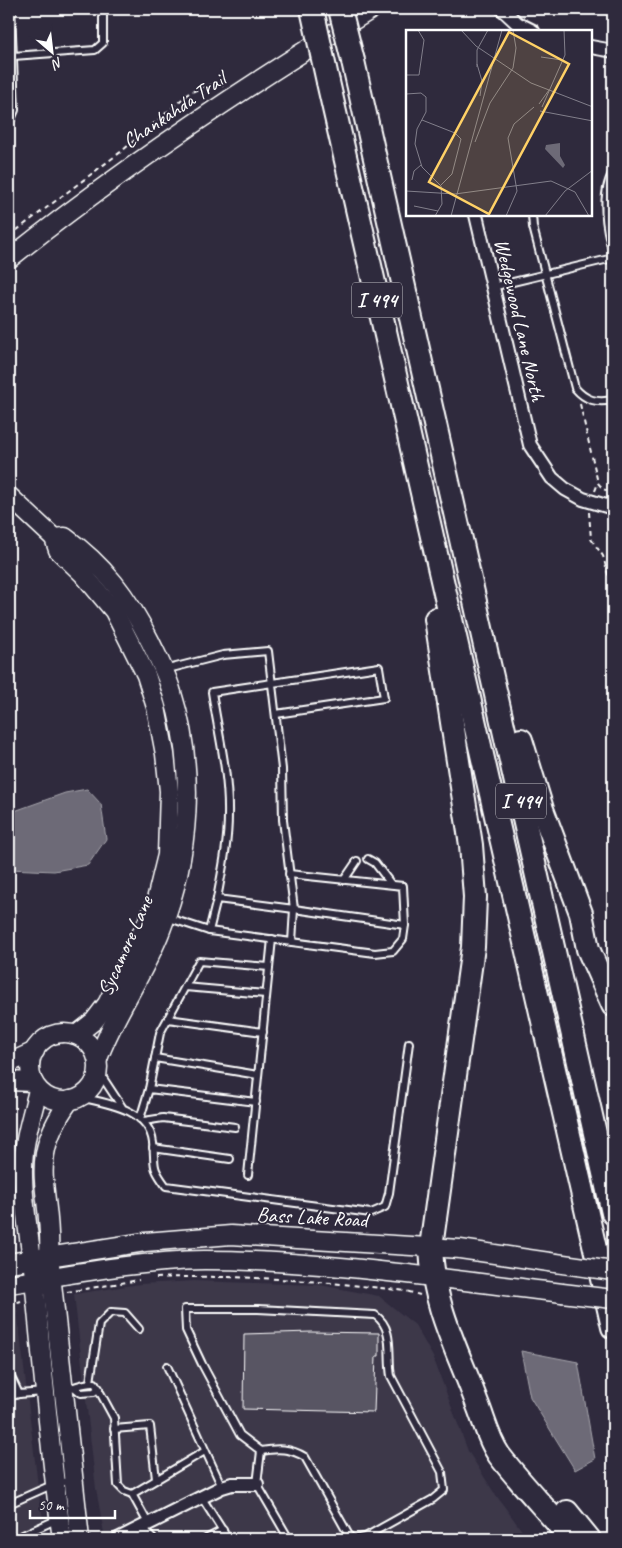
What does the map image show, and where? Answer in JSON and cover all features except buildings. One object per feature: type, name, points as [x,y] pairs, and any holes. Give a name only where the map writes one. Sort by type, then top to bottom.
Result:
[{"type":"highway","name":"I 494","points":[[312,9],[613,1328]]},
{"type":"highway","name":"I 494","points":[[340,9],[458,521],[613,1213]]},
{"type":"highway","points":[[428,519],[428,571],[471,845],[475,898],[473,947],[431,1247],[435,1286],[445,1326],[478,1403],[486,1431],[498,1454],[570,1539]]},
{"type":"highway","points":[[458,521],[539,800],[581,913],[613,974]]},
{"type":"highway","points":[[581,913],[588,948],[613,1005]]},
{"type":"highway","points":[[478,1403],[514,1451],[589,1539]]},
{"type":"street","name":"Chankahda Trail","points":[[9,259],[100,189],[215,108],[372,9]]},
{"type":"street","points":[[502,9],[515,27],[528,30]]},
{"type":"street","points":[[592,47],[613,51]]},
{"type":"street","name":"Wedgewood Lane North","points":[[476,216],[526,434],[540,462],[552,478],[575,496],[613,508]]},
{"type":"street","name":"Sycamore Lane","points":[[9,496],[54,538],[58,550],[83,574],[114,611],[146,675],[156,707],[164,744],[169,791],[168,855],[159,915],[161,931],[105,1038],[98,1065]]},
{"type":"street","name":"Sycamore Lane","points":[[54,538],[65,537],[86,552],[105,570],[132,608],[164,670],[173,694],[184,750],[187,792],[185,836],[174,888],[107,1004],[94,1021],[76,1035]]},
{"type":"street","points":[[9,1063],[35,1051],[47,1040],[58,1034],[68,1033],[76,1035],[90,1044],[98,1065],[93,1087],[74,1098],[49,1132],[42,1168],[50,1239],[41,1258]]},
{"type":"street","points":[[35,1051],[30,1066],[35,1086],[23,1168],[26,1220],[41,1258],[43,1279],[44,1392],[62,1539]]},
{"type":"street","points":[[9,1081],[35,1086],[43,1096],[54,1100],[74,1098]]},
{"type":"street","name":"Bass Lake Road","points":[[9,1264],[145,1242],[231,1235],[431,1247],[613,1271]]},
{"type":"street","points":[[9,1284],[148,1263],[203,1260],[290,1263],[435,1286],[562,1293],[613,1299]]},
{"type":"street","points":[[43,1279],[70,1389],[74,1480],[80,1539]]},
{"type":"street","points":[[118,1539],[145,1531],[202,1498],[232,1484],[257,1484]]},
{"type":"lane","points":[[9,124],[15,110],[13,56],[10,36],[11,9]]},
{"type":"lane","points":[[13,56],[95,50],[103,43],[103,9]]},
{"type":"lane","points":[[613,172],[607,188],[606,223],[613,253]]},
{"type":"lane","points":[[532,216],[544,274],[571,380],[581,396],[596,402],[613,400]]},
{"type":"lane","points":[[492,287],[613,258]]},
{"type":"lane","points":[[146,675],[223,655],[268,651],[282,769],[283,820],[288,874],[294,909],[292,942]]},
{"type":"lane","points":[[209,931],[225,855],[228,814],[224,767],[212,692],[379,668],[384,698],[276,714]]},
{"type":"lane","points":[[368,859],[375,863],[391,884]]},
{"type":"lane","points":[[344,880],[357,861]]},
{"type":"lane","points":[[159,915],[209,931],[375,953],[393,951],[403,939],[405,925],[403,886],[288,874]]},
{"type":"lane","points":[[217,899],[405,925]]},
{"type":"lane","points":[[248,1175],[272,939]]},
{"type":"lane","points":[[142,1120],[160,1033],[200,960],[269,967]]},
{"type":"lane","points":[[185,987],[266,994]]},
{"type":"lane","points":[[168,1019],[263,1032]]},
{"type":"lane","points":[[74,1098],[122,1107],[142,1120],[153,1140],[154,1169],[166,1186],[371,1213],[385,1206],[389,1193],[409,1043]]},
{"type":"lane","points":[[155,1058],[258,1075]]},
{"type":"lane","points":[[98,1065],[122,1107]]},
{"type":"lane","points":[[149,1089],[256,1102]]},
{"type":"lane","points":[[142,1120],[163,1118],[235,1127]]},
{"type":"lane","points":[[153,1148],[230,1159]]},
{"type":"lane","points":[[185,1309],[258,1309],[375,1315],[382,1320],[388,1329],[388,1360],[391,1376],[442,1472],[444,1490],[433,1499],[365,1537],[353,1539],[305,1457],[294,1450],[276,1448],[261,1451],[240,1435],[186,1330],[185,1309]]},
{"type":"lane","points":[[90,1382],[99,1324],[104,1317],[111,1312],[125,1313],[139,1329]]},
{"type":"lane","points":[[167,1366],[222,1488]]},
{"type":"lane","points":[[9,1373],[19,1394]]},
{"type":"lane","points":[[9,1397],[19,1394],[70,1389],[85,1382],[95,1382],[114,1418],[118,1485],[124,1491],[132,1494]]},
{"type":"lane","points":[[70,1389],[81,1393],[94,1392],[98,1388]]},
{"type":"lane","points":[[114,1429],[150,1426],[156,1479]]},
{"type":"lane","points":[[132,1494],[205,1450]]},
{"type":"lane","points":[[261,1451],[257,1484],[289,1539]]},
{"type":"lane","points":[[9,1504],[54,1484],[74,1480]]},
{"type":"lane","points":[[132,1494],[145,1531],[154,1539]]},
{"type":"lane","points":[[202,1498],[228,1539]]},
{"type":"lane","points":[[18,1538],[59,1519]]},
{"type":"lane","points":[[206,1539],[223,1530]]},
{"type":"path","points":[[581,396],[582,416],[598,483],[603,489],[613,493]]},
{"type":"path","points":[[598,483],[591,502],[588,520],[589,530],[591,538],[604,561],[613,592]]},
{"type":"path","points":[[154,1278],[215,1276],[435,1286]]},
{"type":"path","points":[[71,1292],[145,1279]]},
{"type":"shaded area","points":[[87,789],[101,804],[106,839],[88,865],[54,871],[9,869],[9,813],[65,793]]},
{"type":"shaded area","points":[[194,1281],[320,1285],[379,1296],[415,1325],[433,1357],[468,1451],[493,1491],[528,1539],[105,1539],[96,1489],[74,1294],[140,1284]]},
{"type":"shaded area","points":[[17,1308],[40,1503],[47,1539],[9,1539],[9,1309]]},
{"type":"shaded area","points":[[521,1351],[578,1362],[595,1459],[575,1470],[530,1397]]}]
